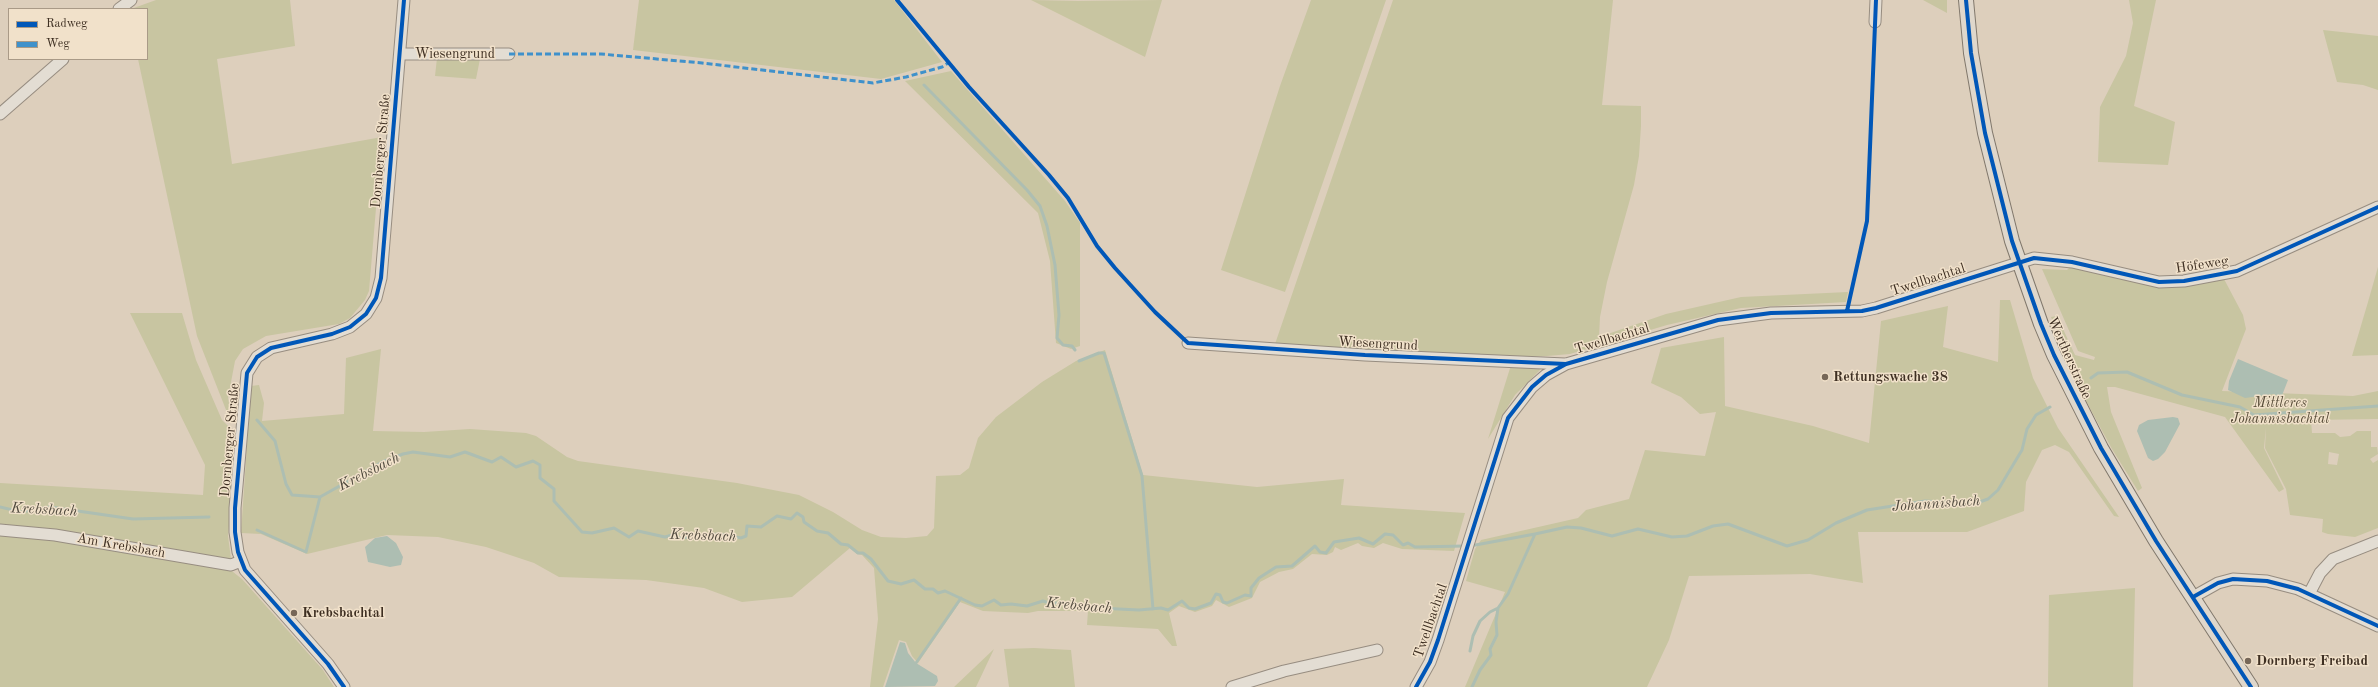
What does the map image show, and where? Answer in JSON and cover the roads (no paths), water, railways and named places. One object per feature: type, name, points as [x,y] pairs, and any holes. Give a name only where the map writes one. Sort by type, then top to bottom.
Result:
[{"type":"main road","name":"Wertherstraße","points":[[1966,0],[1971,53],[1980,108],[2000,195],[2019,262],[2054,355],[2084,416],[2156,541],[2251,687]]},
{"type":"street","points":[[120,8],[131,0]]},
{"type":"street","name":"Dornberger Straße","points":[[344,687],[328,664],[251,577],[241,561],[234,532],[235,508],[247,373],[257,357],[272,348],[332,334],[350,327],[366,314],[376,298],[381,278],[404,0]]},
{"type":"street","points":[[1875,22],[1876,0]]},
{"type":"street","name":"Wiesengrund","points":[[400,54],[509,54]]},
{"type":"street","points":[[0,114],[62,60]]},
{"type":"street","name":"Höfeweg","points":[[2019,262],[2041,257],[2072,262],[2159,282],[2184,281],[2237,271],[2378,207]]},
{"type":"street","name":"Twellbachtal","points":[[1416,687],[1430,662],[1438,640],[1508,418],[1532,387],[1546,375],[1566,364],[1681,329],[1725,319],[1771,313],[1862,311],[1876,308],[2019,262]]},
{"type":"street","name":"Wiesengrund","points":[[1188,344],[1365,355],[1566,364]]},
{"type":"street","name":"Am Krebsbach","points":[[0,530],[55,535],[231,565],[241,561]]},
{"type":"street","points":[[2309,594],[2322,570],[2333,559],[2378,541]]},
{"type":"street","points":[[2193,597],[2218,583],[2233,578],[2267,581],[2288,585],[2378,626]]},
{"type":"street","points":[[1232,687],[1284,671],[1377,650]]},
{"type":"waterway","points":[[924,85],[1027,190],[1040,206],[1047,226],[1055,265],[1059,315],[1057,338],[1063,345],[1072,346],[1075,350]]},
{"type":"waterway","points":[[1079,361],[1099,353],[1104,353],[1142,476],[1153,609]]},
{"type":"waterway","name":"Johannisbach","points":[[2091,378],[2098,373],[2127,372],[2182,395],[2240,407],[2254,415],[2378,406]]},
{"type":"waterway","name":"Johannisbach","points":[[1470,651],[1473,636],[1480,621],[1490,612],[1498,608],[1508,594],[1535,534],[1567,527],[1581,528],[1612,536],[1638,529],[1672,537],[1687,536],[1713,526],[1728,524],[1787,546],[1808,540],[1836,523],[1867,510],[1925,501],[1974,504],[1988,499],[1998,490],[2022,450],[2027,429],[2036,415],[2050,407]]},
{"type":"waterway","points":[[257,420],[275,441],[286,484],[292,495],[320,497]]},
{"type":"waterway","name":"Krebsbach","points":[[257,530],[306,552],[320,497],[382,462],[403,454],[413,452],[450,457],[465,452],[492,462],[501,457],[516,467],[533,461],[540,465],[540,478],[554,489],[554,501],[582,532],[592,533],[614,528],[629,537],[638,531],[665,537],[672,535],[680,538],[719,534],[741,538],[746,536],[747,526],[761,527],[777,516],[791,519],[797,513],[803,517],[804,522],[817,531],[828,533],[841,544],[848,545],[858,553],[863,553],[871,559],[888,581],[901,584],[914,580],[925,589],[933,589],[938,593],[945,591],[975,605],[982,606],[994,600],[1001,605],[1011,604],[1027,606],[1043,601],[1049,603],[1067,603],[1078,607],[1139,610],[1161,608],[1168,610],[1182,601],[1189,608],[1195,609],[1211,603],[1216,594],[1220,595],[1223,602],[1227,603],[1245,595],[1251,596],[1251,588],[1259,578],[1276,567],[1292,566],[1315,546],[1320,552],[1326,553],[1334,542],[1359,538],[1373,544],[1385,534],[1393,535],[1403,545],[1408,543],[1415,547],[1464,546]]},
{"type":"waterway","name":"Krebsbach","points":[[0,507],[21,512],[50,507],[133,519],[209,517]]},
{"type":"waterway","points":[[1470,546],[1535,534]]},
{"type":"waterway","points":[[916,663],[961,598]]},
{"type":"waterway","name":"Johannisbach","points":[[1472,687],[1480,670],[1491,655],[1490,649],[1497,635],[1496,622],[1498,608]]},
{"type":"place","name":"Rettungswache 38","points":[[1825,377]]},
{"type":"place","name":"Krebsbachtal","points":[[294,613]]},
{"type":"place","name":"Dornberg Freibad","points":[[2248,661]]},
{"type":"park label","name":"Mittleres Johannisbachtal","points":[[2280,412]]}]
